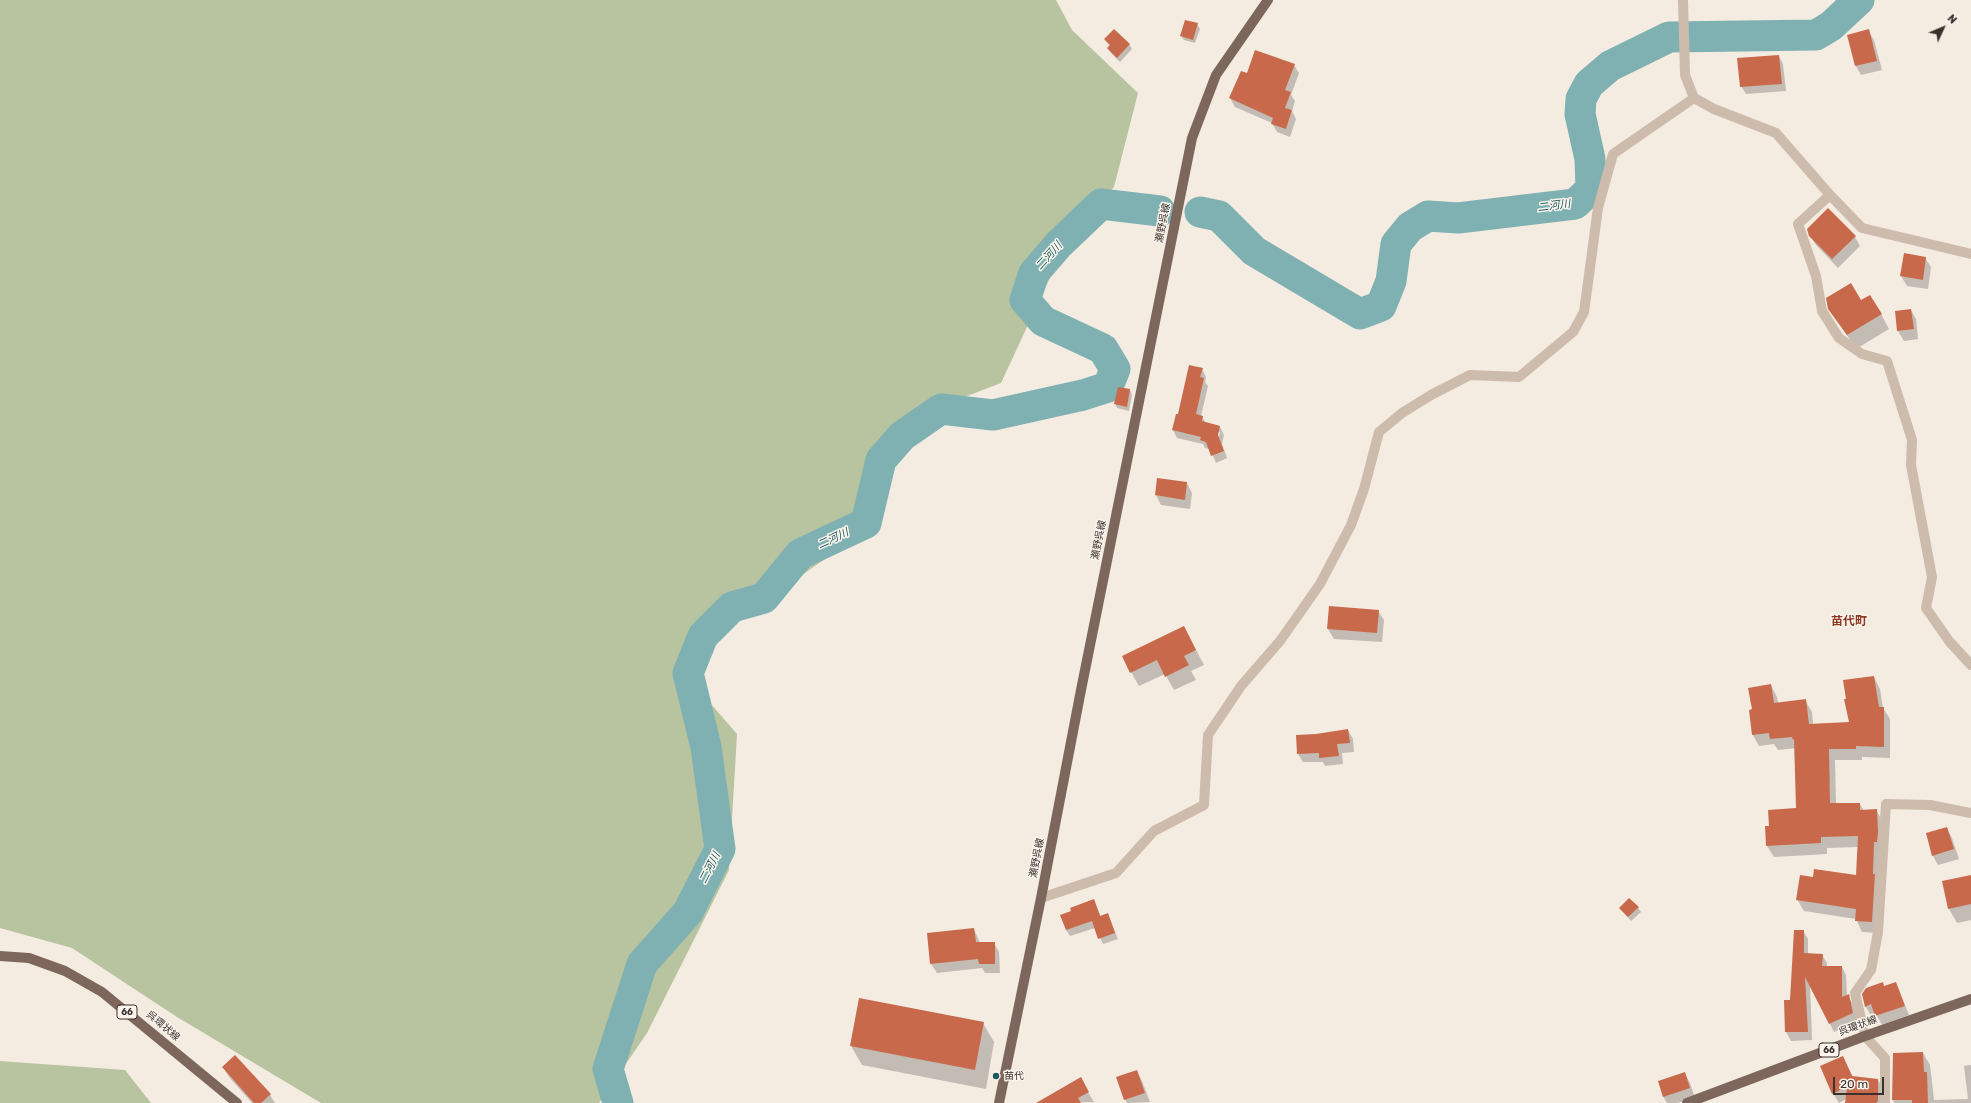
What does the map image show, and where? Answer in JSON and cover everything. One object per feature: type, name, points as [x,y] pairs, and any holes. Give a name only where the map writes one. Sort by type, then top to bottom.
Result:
[{"type":"main road","name":"瀬野呉線","points":[[999,1103],[1192,138],[1216,75],[1268,0]]},
{"type":"main road","name":"呉環状線","points":[[0,956],[29,958],[65,971],[102,992],[236,1103]]},
{"type":"main road","name":"呉環状線","points":[[1687,1103],[1865,1036],[1971,999]]},
{"type":"street","points":[[1683,0],[1685,75],[1694,98],[1714,109],[1776,133],[1830,195],[1862,228],[1971,254]]},
{"type":"street","points":[[1041,898],[1116,873],[1154,831],[1204,804],[1208,735],[1241,686],[1280,641],[1320,584],[1351,525],[1364,489],[1379,432],[1414,406],[1470,375],[1519,377],[1573,332],[1584,312],[1598,208],[1613,154],[1694,98]]},
{"type":"street","points":[[1830,195],[1798,224],[1816,276],[1822,311],[1839,338],[1862,354],[1887,361],[1912,440],[1911,465],[1932,577],[1926,608],[1949,641],[1971,665]]},
{"type":"street","points":[[1885,1103],[1885,1058],[1865,1036],[1855,993],[1870,970],[1878,932],[1886,804],[1930,805],[1971,814]]},
{"type":"green space","points":[[0,0],[1056,0],[1072,30],[1138,93],[1114,187],[1073,228],[1001,383],[912,417],[872,526],[762,603],[720,619],[691,681],[737,734],[729,870],[647,1033],[599,1103],[321,1103],[177,1017],[72,948],[0,928]]},
{"type":"green space","points":[[0,1061],[125,1070],[151,1103],[0,1103]]},
{"type":"building","points":[[1185,20],[1198,23],[1193,40],[1180,36]]},
{"type":"building","points":[[1114,29],[1130,44],[1117,58],[1107,48],[1110,45],[1104,39]]},
{"type":"building","points":[[1869,29],[1877,61],[1855,66],[1847,35]]},
{"type":"building","points":[[1255,50],[1295,64],[1285,90],[1291,92],[1285,108],[1292,110],[1286,129],[1271,124],[1273,118],[1229,98],[1241,71],[1247,73]]},
{"type":"building","points":[[1779,55],[1782,84],[1740,87],[1737,58]]},
{"type":"building","points":[[1828,208],[1856,236],[1832,259],[1809,236],[1807,229]]},
{"type":"building","points":[[1904,253],[1926,257],[1923,280],[1900,276]]},
{"type":"building","points":[[1851,283],[1861,300],[1870,295],[1882,314],[1847,335],[1828,309],[1826,298]]},
{"type":"building","points":[[1911,309],[1914,329],[1897,331],[1895,311]]},
{"type":"building","points":[[1189,365],[1203,368],[1200,377],[1204,378],[1196,414],[1203,416],[1202,421],[1220,426],[1218,435],[1224,451],[1211,456],[1206,442],[1200,440],[1201,437],[1172,430],[1176,414],[1178,414]]},
{"type":"building","points":[[1118,387],[1130,389],[1127,407],[1114,404]]},
{"type":"building","points":[[1157,478],[1187,482],[1185,500],[1155,495]]},
{"type":"building","points":[[1329,606],[1379,610],[1377,633],[1327,629]]},
{"type":"building","points":[[1184,626],[1196,650],[1184,656],[1189,665],[1165,677],[1157,660],[1130,673],[1122,656]]},
{"type":"building","points":[[1874,676],[1879,707],[1884,707],[1884,747],[1856,746],[1856,749],[1829,749],[1830,803],[1860,803],[1860,810],[1877,809],[1878,832],[1877,842],[1874,842],[1873,874],[1875,874],[1872,922],[1855,921],[1856,909],[1796,900],[1800,875],[1813,877],[1814,869],[1856,875],[1858,836],[1821,837],[1821,843],[1766,846],[1765,826],[1769,826],[1768,810],[1796,808],[1794,739],[1793,740],[1792,737],[1770,739],[1769,733],[1752,735],[1749,710],[1752,709],[1748,688],[1771,684],[1774,703],[1806,699],[1809,724],[1849,722],[1844,699],[1846,699],[1843,680]]},
{"type":"building","points":[[1348,729],[1350,743],[1337,744],[1339,756],[1319,758],[1319,753],[1297,754],[1296,735],[1316,734]]},
{"type":"building","points":[[1947,827],[1954,849],[1932,856],[1926,833]]},
{"type":"building","points":[[1971,875],[1971,904],[1948,909],[1942,881]]},
{"type":"building","points":[[1629,898],[1639,907],[1628,917],[1619,908]]},
{"type":"building","points":[[1094,899],[1100,916],[1108,913],[1115,933],[1098,939],[1092,921],[1066,930],[1060,915],[1071,911],[1070,908]]},
{"type":"building","points":[[974,928],[976,942],[995,942],[995,964],[979,964],[978,959],[930,964],[927,933]]},
{"type":"building","points":[[1794,930],[1804,930],[1804,953],[1823,954],[1822,966],[1842,966],[1842,997],[1849,994],[1853,1013],[1829,1024],[1805,977],[1808,1032],[1785,1032],[1784,1000],[1790,1000]]},
{"type":"building","points":[[1883,982],[1884,986],[1896,982],[1905,1006],[1875,1016],[1871,1004],[1865,1007],[1862,994],[1866,988]]},
{"type":"building","points":[[859,998],[984,1022],[975,1070],[850,1046]]},
{"type":"building","points":[[1923,1052],[1924,1072],[1927,1072],[1928,1103],[1912,1103],[1912,1100],[1892,1100],[1893,1053]]},
{"type":"building","points":[[235,1055],[271,1094],[261,1103],[254,1103],[222,1067]]},
{"type":"building","points":[[1843,1056],[1852,1076],[1878,1079],[1878,1101],[1876,1103],[1845,1103],[1847,1087],[1832,1094],[1820,1066]]},
{"type":"building","points":[[1137,1070],[1145,1093],[1124,1100],[1116,1077]]},
{"type":"building","points":[[1685,1072],[1690,1088],[1663,1097],[1658,1081]]},
{"type":"building","points":[[1081,1077],[1089,1092],[1078,1098],[1081,1103],[1036,1103]]},
{"type":"waterway","name":"二河川","points":[[1200,212],[1219,216],[1254,251],[1360,314],[1381,306],[1391,281],[1396,244],[1410,227],[1428,216],[1458,218],[1575,204],[1591,189],[1590,159],[1580,114],[1581,99],[1589,84],[1610,66],[1669,37],[1816,35],[1831,26],[1859,0]]},
{"type":"waterway","name":"二河川","points":[[618,1103],[608,1069],[642,964],[688,912],[720,849],[706,747],[688,673],[703,636],[732,607],[764,598],[800,554],[866,523],[881,460],[902,436],[941,409],[993,415],[1083,395],[1108,387],[1115,369],[1103,349],[1043,321],[1025,300],[1034,273],[1059,244],[1101,204],[1160,211]]},
{"type":"place","name":"苗代","points":[[996,1076]]},
{"type":"district","name":"苗代町","points":[[1849,622]]}]
